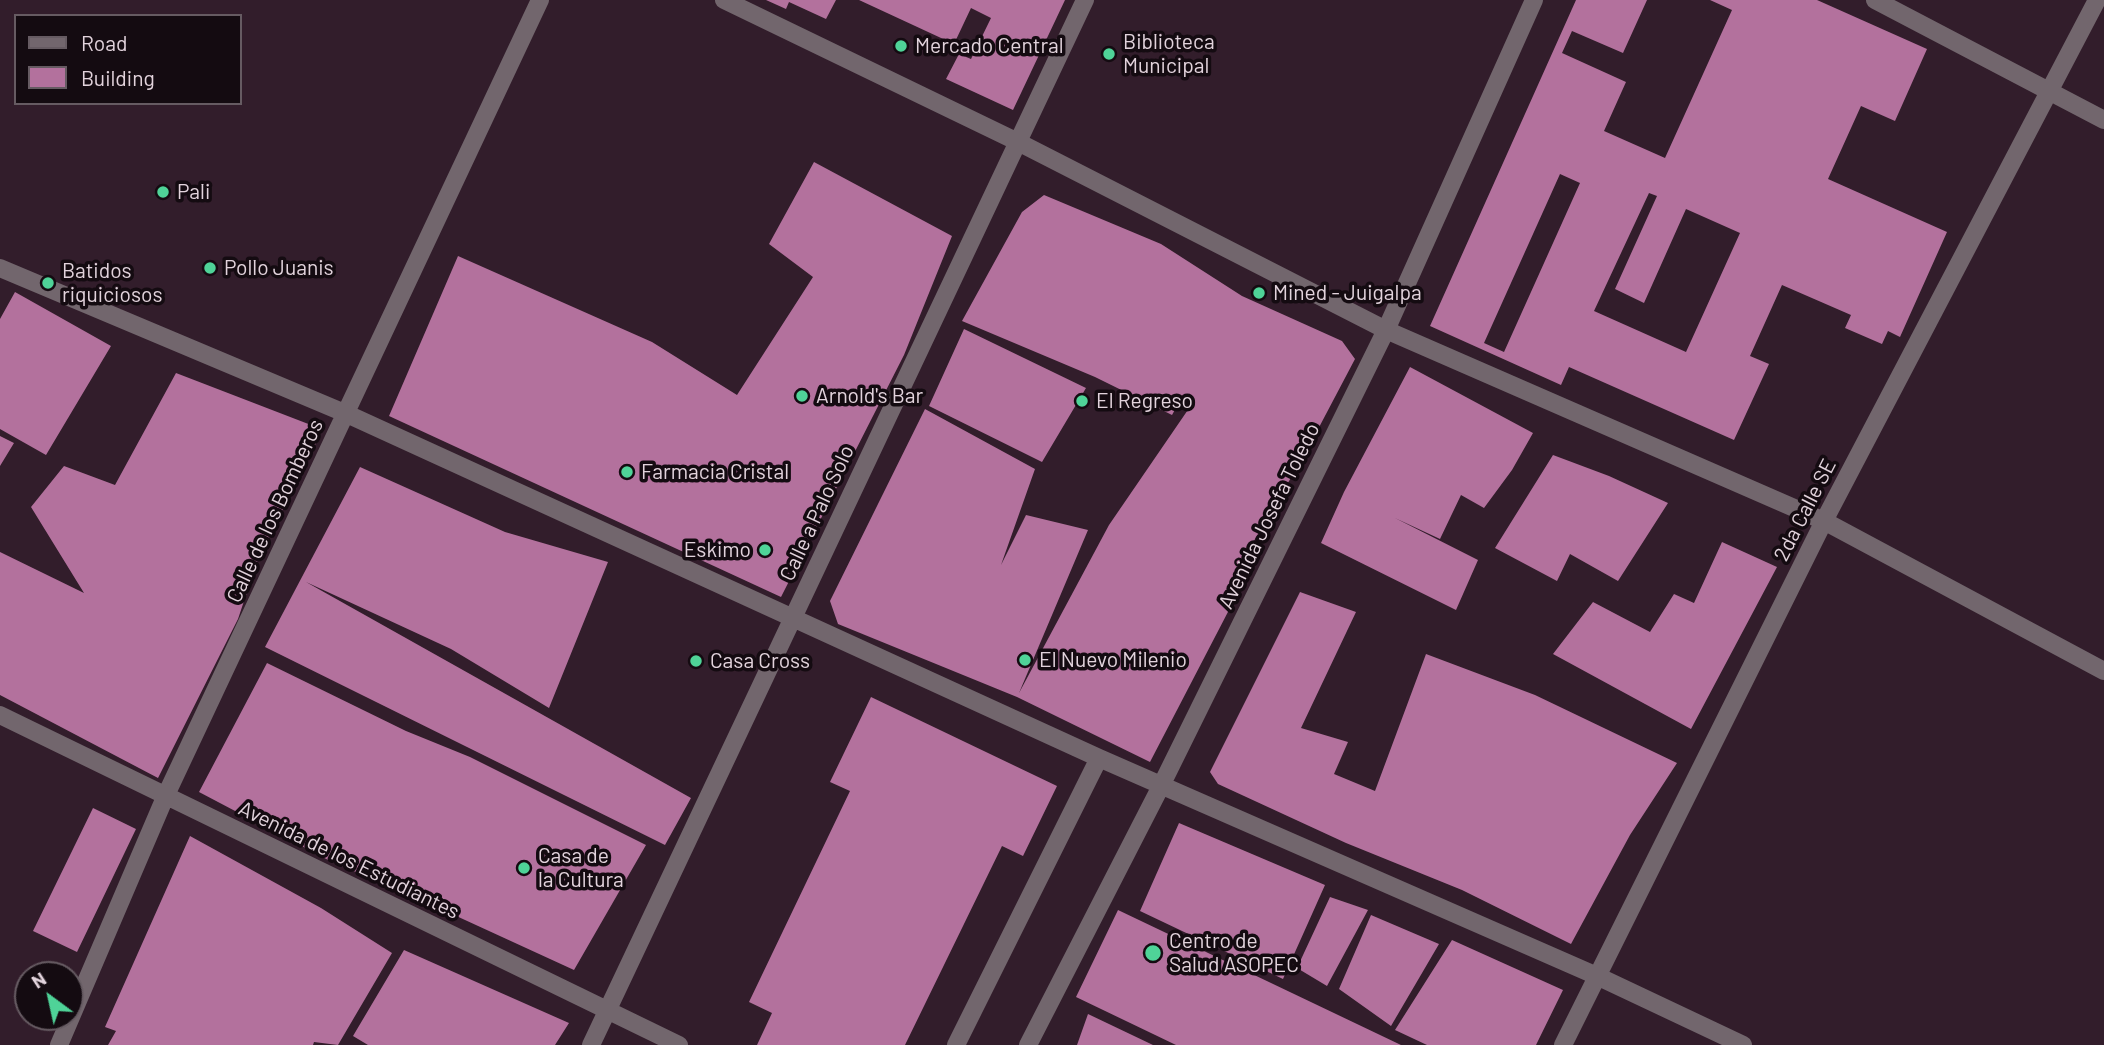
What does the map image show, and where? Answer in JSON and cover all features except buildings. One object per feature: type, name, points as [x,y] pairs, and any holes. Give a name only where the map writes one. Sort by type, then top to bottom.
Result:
[{"type":"street","name":"Calle de los Bomberos","points":[[59,1045],[166,795],[540,0]]},
{"type":"street","points":[[724,0],[1018,142],[1386,330],[1824,521],[2104,670]]},
{"type":"street","name":"Calle a Palo Solo","points":[[592,1045],[1085,0]]},
{"type":"street","name":"Avenida Josefa Toledo","points":[[1028,1045],[1162,784],[1386,330],[1534,0]]},
{"type":"street","points":[[1874,0],[2104,120]]},
{"type":"street","name":"2da Calle SE","points":[[1563,1045],[1824,521],[2097,0]]},
{"type":"street","points":[[0,268],[347,414],[1099,758],[1597,976],[1743,1045]]},
{"type":"street","name":"Avenida de los Estudiantes","points":[[0,715],[679,1045]]},
{"type":"street","points":[[956,1045],[1099,758]]},
{"type":"place","name":"Mercado Central","points":[[901,46]]},
{"type":"place","name":"Biblioteca Municipal","points":[[1109,54]]},
{"type":"place","name":"Pali","points":[[163,192]]},
{"type":"place","name":"Pollo Juanis","points":[[210,268]]},
{"type":"place","name":"Batidos riquiciosos","points":[[48,283]]},
{"type":"place","name":"Mined - Juigalpa","points":[[1259,293]]},
{"type":"place","name":"Arnold's Bar","points":[[802,396]]},
{"type":"place","name":"El Regreso","points":[[1082,401]]},
{"type":"place","name":"Farmacia Cristal","points":[[627,472]]},
{"type":"place","name":"Eskimo","points":[[765,550]]},
{"type":"place","name":"El Nuevo Milenio","points":[[1025,660]]},
{"type":"place","name":"Casa Cross","points":[[696,661]]},
{"type":"place","name":"Casa de la Cultura","points":[[524,868]]},
{"type":"place","name":"Centro de Salud ASOPEC","points":[[1153,953]]}]
